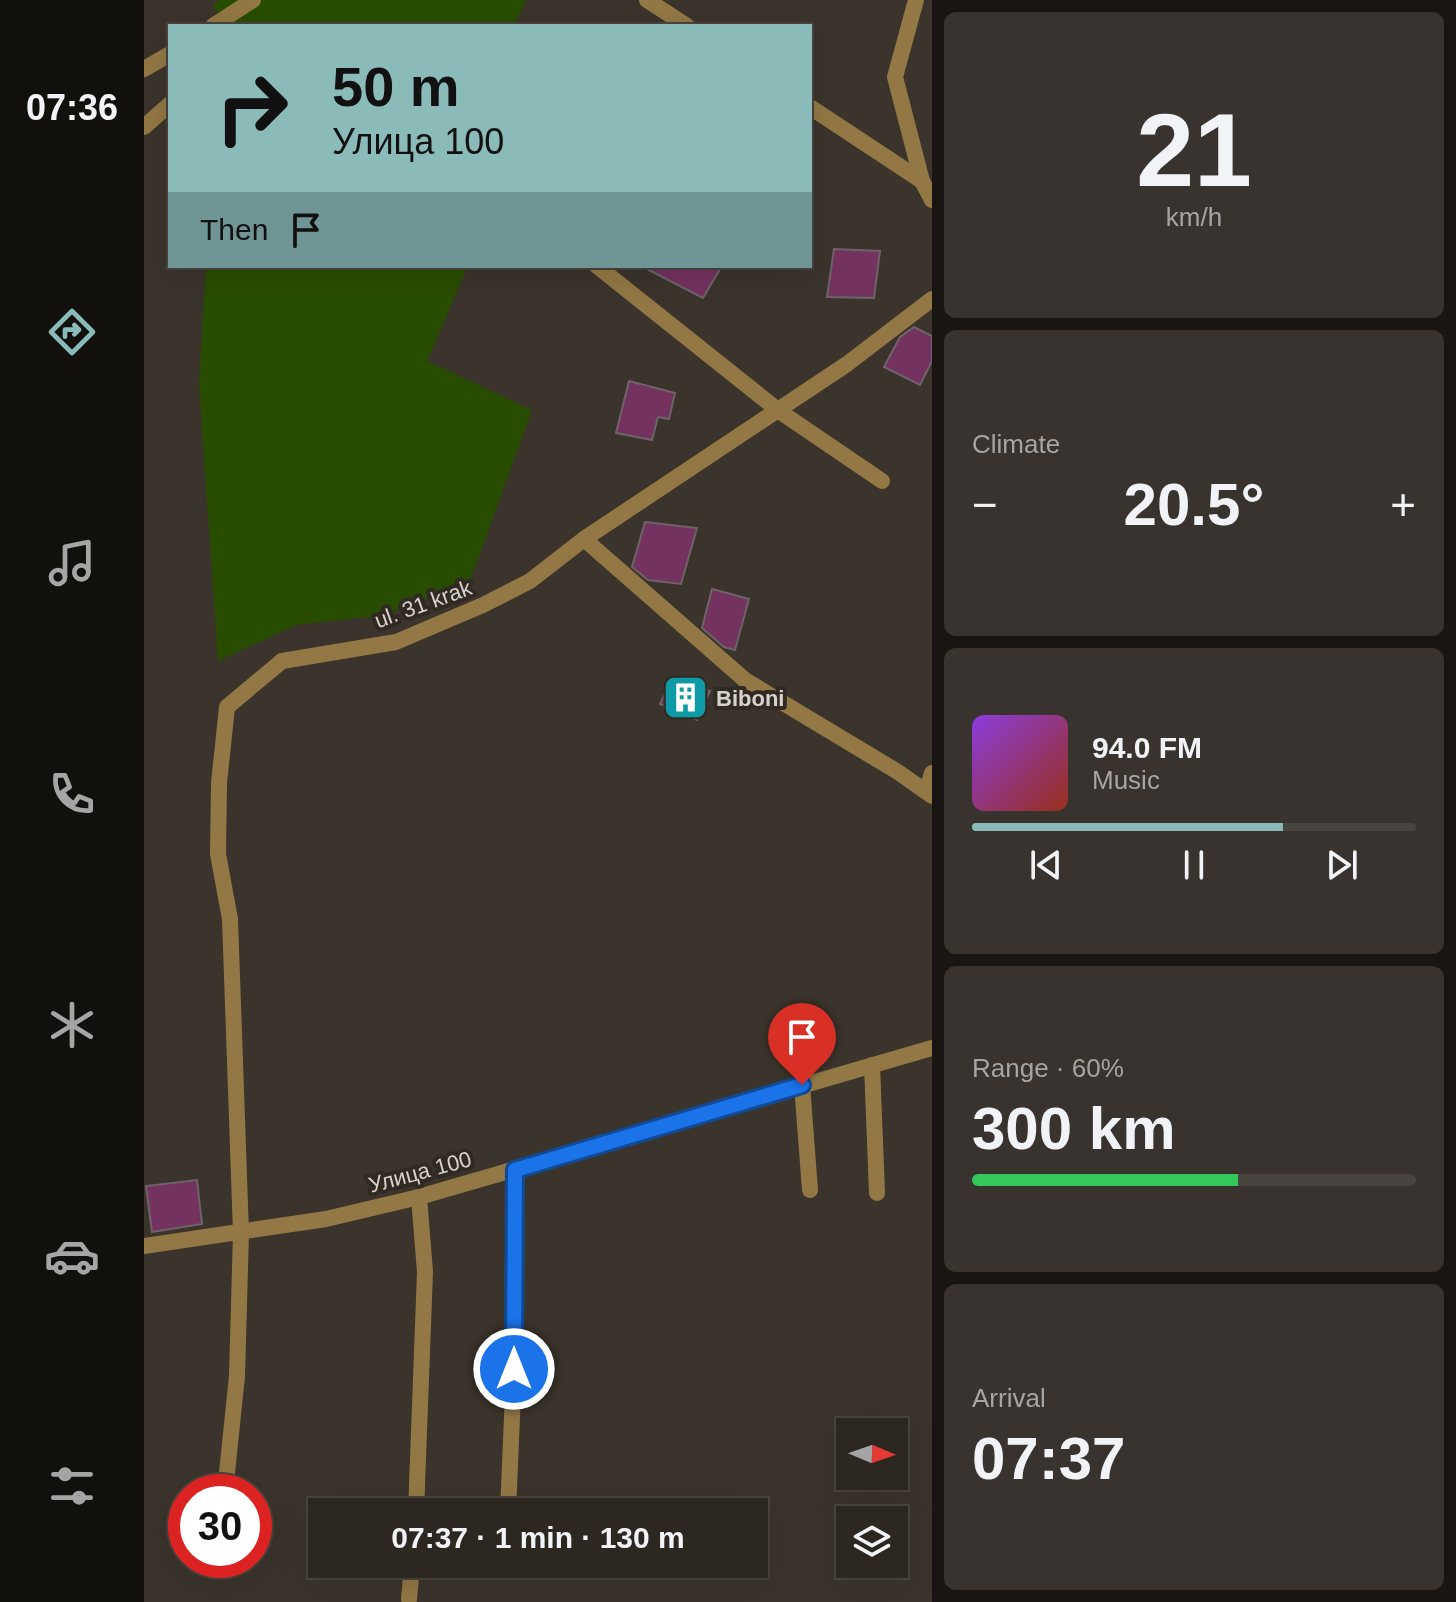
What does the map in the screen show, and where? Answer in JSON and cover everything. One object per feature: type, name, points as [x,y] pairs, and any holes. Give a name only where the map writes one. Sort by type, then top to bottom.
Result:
[{"type":"street","points":[[216,24],[255,0]]},
{"type":"street","points":[[238,24],[255,0]]},
{"type":"street","points":[[647,0],[684,24]]},
{"type":"street","points":[[916,0],[895,77],[922,181],[932,200]]},
{"type":"street","points":[[144,69],[168,55]]},
{"type":"street","points":[[144,127],[168,106]]},
{"type":"street","points":[[812,108],[922,181]]},
{"type":"street","points":[[600,268],[779,411],[882,481]]},
{"type":"street","name":"ul. 31 krak","points":[[241,1233],[230,919],[218,854],[219,783],[227,707],[282,661],[396,642],[530,581],[584,539],[779,411],[932,299]]},
{"type":"street","points":[[584,539],[745,680],[930,793],[932,773]]},
{"type":"street","name":"Улица 100","points":[[144,1246],[326,1219],[419,1197],[932,1048]]},
{"type":"street","points":[[872,1065],[877,1193]]},
{"type":"street","points":[[802,1085],[810,1190]]},
{"type":"street","points":[[509,1498],[514,1369],[515,1170]]},
{"type":"street","points":[[417,1498],[425,1272],[419,1197]]},
{"type":"street","points":[[227,1474],[237,1376],[241,1233]]},
{"type":"street","points":[[409,1599],[411,1578]]},
{"type":"green space","points":[[221,0],[526,0],[515,24],[223,24],[213,4]]},
{"type":"green space","points":[[206,268],[467,268],[427,361],[532,410],[470,581],[384,615],[296,625],[218,661],[199,383]]},
{"type":"building","points":[[834,249],[880,251],[874,298],[827,297]]},
{"type":"building","points":[[645,268],[721,268],[703,298]]},
{"type":"building","points":[[914,327],[932,336],[932,361],[920,385],[884,367],[900,337]]},
{"type":"building","points":[[629,381],[675,393],[669,419],[658,417],[652,440],[616,433]]},
{"type":"building","points":[[645,522],[697,528],[681,584],[648,580],[632,567]]},
{"type":"building","points":[[712,589],[749,599],[735,650],[724,647],[702,628]]},
{"type":"building","name":"Biboni","points":[[672,678],[710,691],[697,720],[660,704]]},
{"type":"building","points":[[197,1180],[202,1224],[152,1232],[146,1186]]},
{"type":"place","name":"Biboni","points":[[685,698]]},
{"type":"route","points":[[514,1369],[515,1170],[802,1085]]}]
